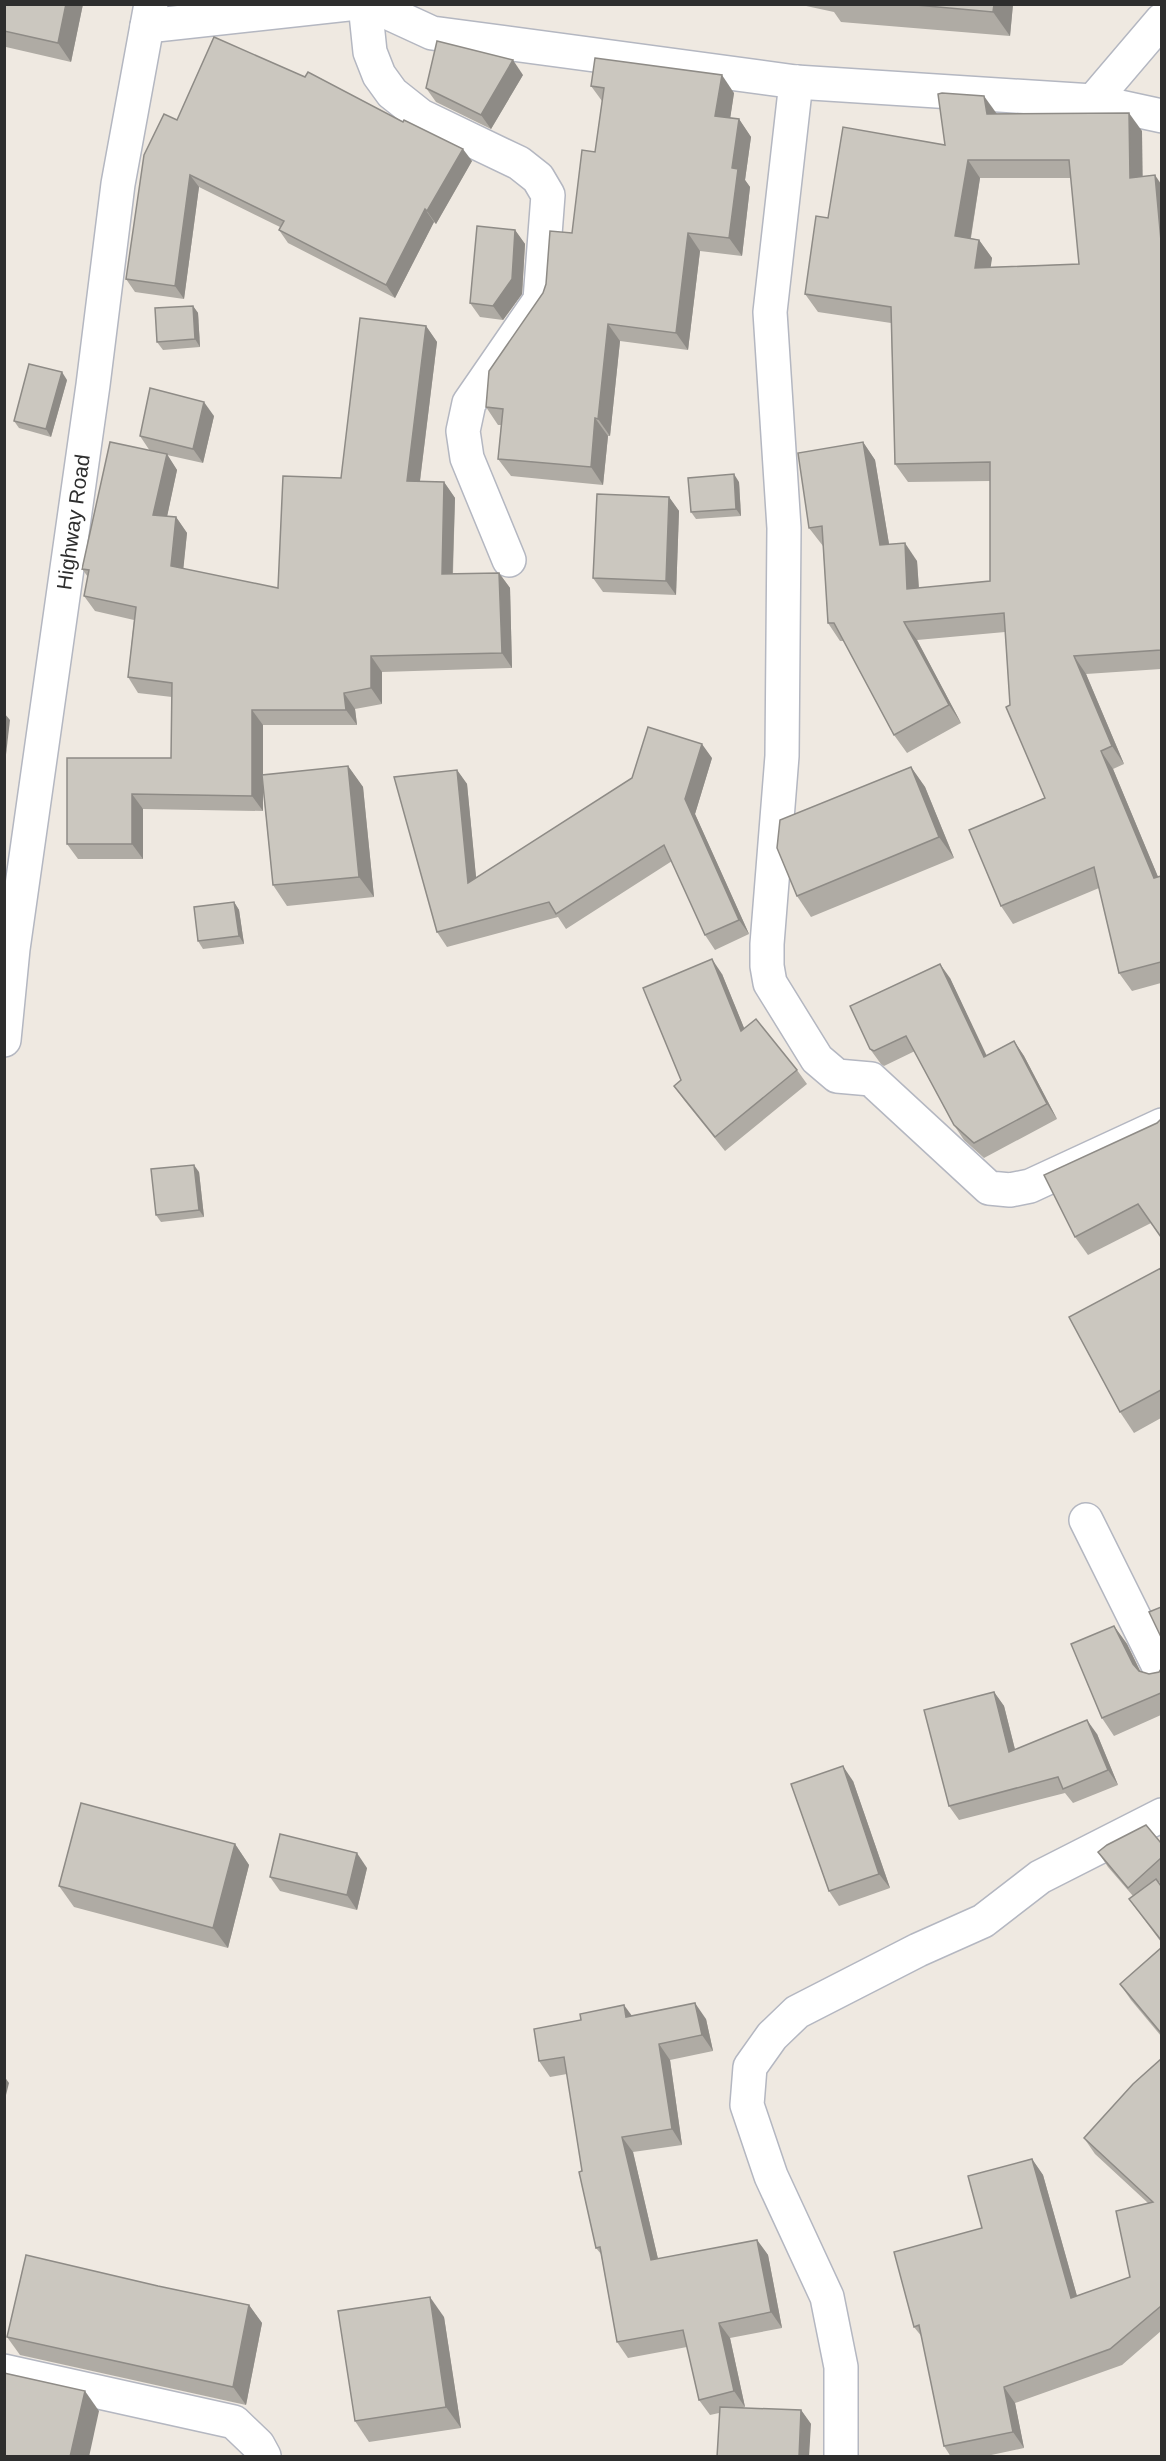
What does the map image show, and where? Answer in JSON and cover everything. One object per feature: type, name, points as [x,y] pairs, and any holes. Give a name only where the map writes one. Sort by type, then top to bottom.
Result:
[{"type":"street","points":[[149,15],[348,4]]},
{"type":"street","points":[[509,560],[467,458],[463,431],[469,403],[540,300],[548,195],[538,178],[519,163],[421,116],[392,93],[379,75],[370,52],[367,4],[432,33],[796,82],[1093,101],[1161,116]]},
{"type":"street","name":"Highway Road","points":[[4,1040],[9,949],[93,385],[118,184],[149,15]]},
{"type":"street","points":[[1093,101],[1161,20]]},
{"type":"street","points":[[796,82],[770,312],[784,528],[782,756],[767,944],[770,984],[817,1059],[837,1076],[870,1078],[988,1188],[1010,1190],[1029,1186],[1161,1125]]},
{"type":"street","points":[[1086,1520],[1161,1673]]},
{"type":"street","points":[[841,2457],[841,2367],[826,2297],[771,2176],[747,2105],[750,2067],[772,2036],[797,2013],[918,1950],[983,1921],[1040,1877],[1161,1815]]},
{"type":"street","points":[[4,2371],[234,2422],[258,2445],[264,2457]]},
{"type":"building","points":[[4,4],[66,4],[58,43],[4,31]]},
{"type":"building","points":[[905,4],[994,4],[993,12]]},
{"type":"building","points":[[214,37],[305,77],[308,72],[403,122],[404,120],[463,149],[427,211],[425,209],[386,285],[279,230],[284,221],[190,175],[175,286],[126,279],[144,155],[164,114],[177,120]]},
{"type":"building","points":[[437,41],[513,60],[481,115],[426,88]]},
{"type":"building","points":[[595,58],[722,75],[715,116],[739,119],[732,168],[738,169],[729,238],[688,233],[676,333],[608,324],[598,419],[595,418],[591,467],[498,459],[503,409],[486,407],[489,371],[543,293],[546,284],[550,231],[572,233],[582,150],[595,152],[604,88],[591,86]]},
{"type":"building","points":[[938,94],[984,96],[987,114],[1129,113],[1130,178],[1155,175],[1161,241],[1161,650],[1074,656],[1112,746],[1101,751],[1154,878],[1161,876],[1161,962],[1119,973],[1094,867],[1001,906],[969,830],[1045,798],[1006,707],[1010,705],[1004,613],[904,622],[949,705],[894,735],[834,623],[828,623],[822,526],[809,528],[798,453],[863,442],[880,545],[905,543],[907,589],[990,581],[990,462],[895,464],[891,307],[805,294],[816,216],[828,218],[843,127],[945,145]],"holes":[[[968,160],[1069,160],[1079,264],[975,268],[979,240],[955,236]]]},
{"type":"building","points":[[477,226],[515,230],[512,279],[493,306],[470,303]]},
{"type":"building","points":[[193,306],[195,339],[157,342],[155,308]]},
{"type":"building","points":[[360,318],[426,326],[407,481],[444,482],[442,574],[499,573],[502,653],[371,656],[371,688],[344,693],[346,710],[252,710],[252,796],[132,794],[132,844],[67,844],[67,758],[171,758],[172,683],[128,677],[136,607],[84,596],[89,570],[82,569],[110,442],[167,454],[153,515],[176,517],[171,566],[278,588],[283,476],[341,478]]},
{"type":"building","points":[[29,364],[62,372],[46,429],[14,421]]},
{"type":"building","points":[[150,388],[204,402],[193,449],[140,436]]},
{"type":"building","points":[[734,474],[736,509],[691,512],[688,478]]},
{"type":"building","points":[[597,494],[669,497],[666,581],[593,578]]},
{"type":"building","points":[[648,727],[702,744],[685,799],[739,920],[705,935],[664,845],[556,914],[549,902],[437,932],[394,777],[457,770],[468,883],[632,778]]},
{"type":"building","points":[[348,766],[359,877],[273,885],[262,775]]},
{"type":"building","points":[[911,767],[939,837],[797,896],[777,848],[780,820]]},
{"type":"building","points":[[234,902],[239,936],[198,941],[194,907]]},
{"type":"building","points":[[712,959],[741,1031],[756,1019],[797,1070],[715,1137],[674,1086],[681,1080],[643,988]]},
{"type":"building","points":[[940,964],[984,1057],[1014,1041],[1047,1104],[974,1143],[954,1125],[906,1036],[874,1051],[870,1049],[850,1006]]},
{"type":"building","points":[[1161,1119],[1161,1237],[1138,1204],[1075,1237],[1044,1175],[1157,1123]]},
{"type":"building","points":[[194,1165],[199,1210],[156,1215],[151,1169]]},
{"type":"building","points":[[1161,1268],[1161,1390],[1120,1412],[1069,1317]]},
{"type":"building","points":[[1161,1607],[1161,1637],[1149,1612]]},
{"type":"building","points":[[1114,1626],[1133,1664],[1139,1671],[1149,1674],[1159,1672],[1161,1669],[1161,1693],[1102,1718],[1071,1644]]},
{"type":"building","points":[[994,1692],[1009,1752],[1087,1720],[1108,1770],[1063,1789],[1058,1777],[949,1806],[924,1710]]},
{"type":"building","points":[[843,1766],[879,1874],[829,1891],[791,1784]]},
{"type":"building","points":[[81,1803],[235,1844],[213,1928],[59,1886]]},
{"type":"building","points":[[1146,1825],[1161,1843],[1161,1858],[1128,1888],[1098,1852]]},
{"type":"building","points":[[280,1834],[357,1853],[347,1895],[270,1877]]},
{"type":"building","points":[[1156,1879],[1161,1886],[1161,1940],[1129,1899]]},
{"type":"building","points":[[1161,1948],[1161,2033],[1120,1984]]},
{"type":"building","points":[[695,2003],[702,2035],[659,2044],[672,2129],[622,2137],[651,2260],[757,2240],[771,2312],[719,2323],[734,2391],[699,2400],[683,2330],[617,2342],[600,2247],[596,2248],[579,2172],[582,2171],[564,2057],[539,2061],[534,2029],[581,2020],[580,2014],[624,2005],[626,2017]]},
{"type":"building","points":[[1161,2059],[1161,2306],[1110,2349],[1004,2387],[1013,2432],[944,2446],[919,2325],[914,2327],[894,2252],[982,2228],[968,2176],[1032,2159],[1071,2298],[1130,2277],[1116,2211],[1153,2202],[1084,2138],[1133,2084]]},
{"type":"building","points":[[26,2255],[249,2305],[233,2387],[7,2337]]},
{"type":"building","points":[[430,2297],[446,2407],[355,2421],[338,2311]]},
{"type":"building","points":[[4,2373],[85,2391],[70,2457],[4,2457]]},
{"type":"building","points":[[720,2407],[801,2410],[799,2457],[717,2457]]}]
